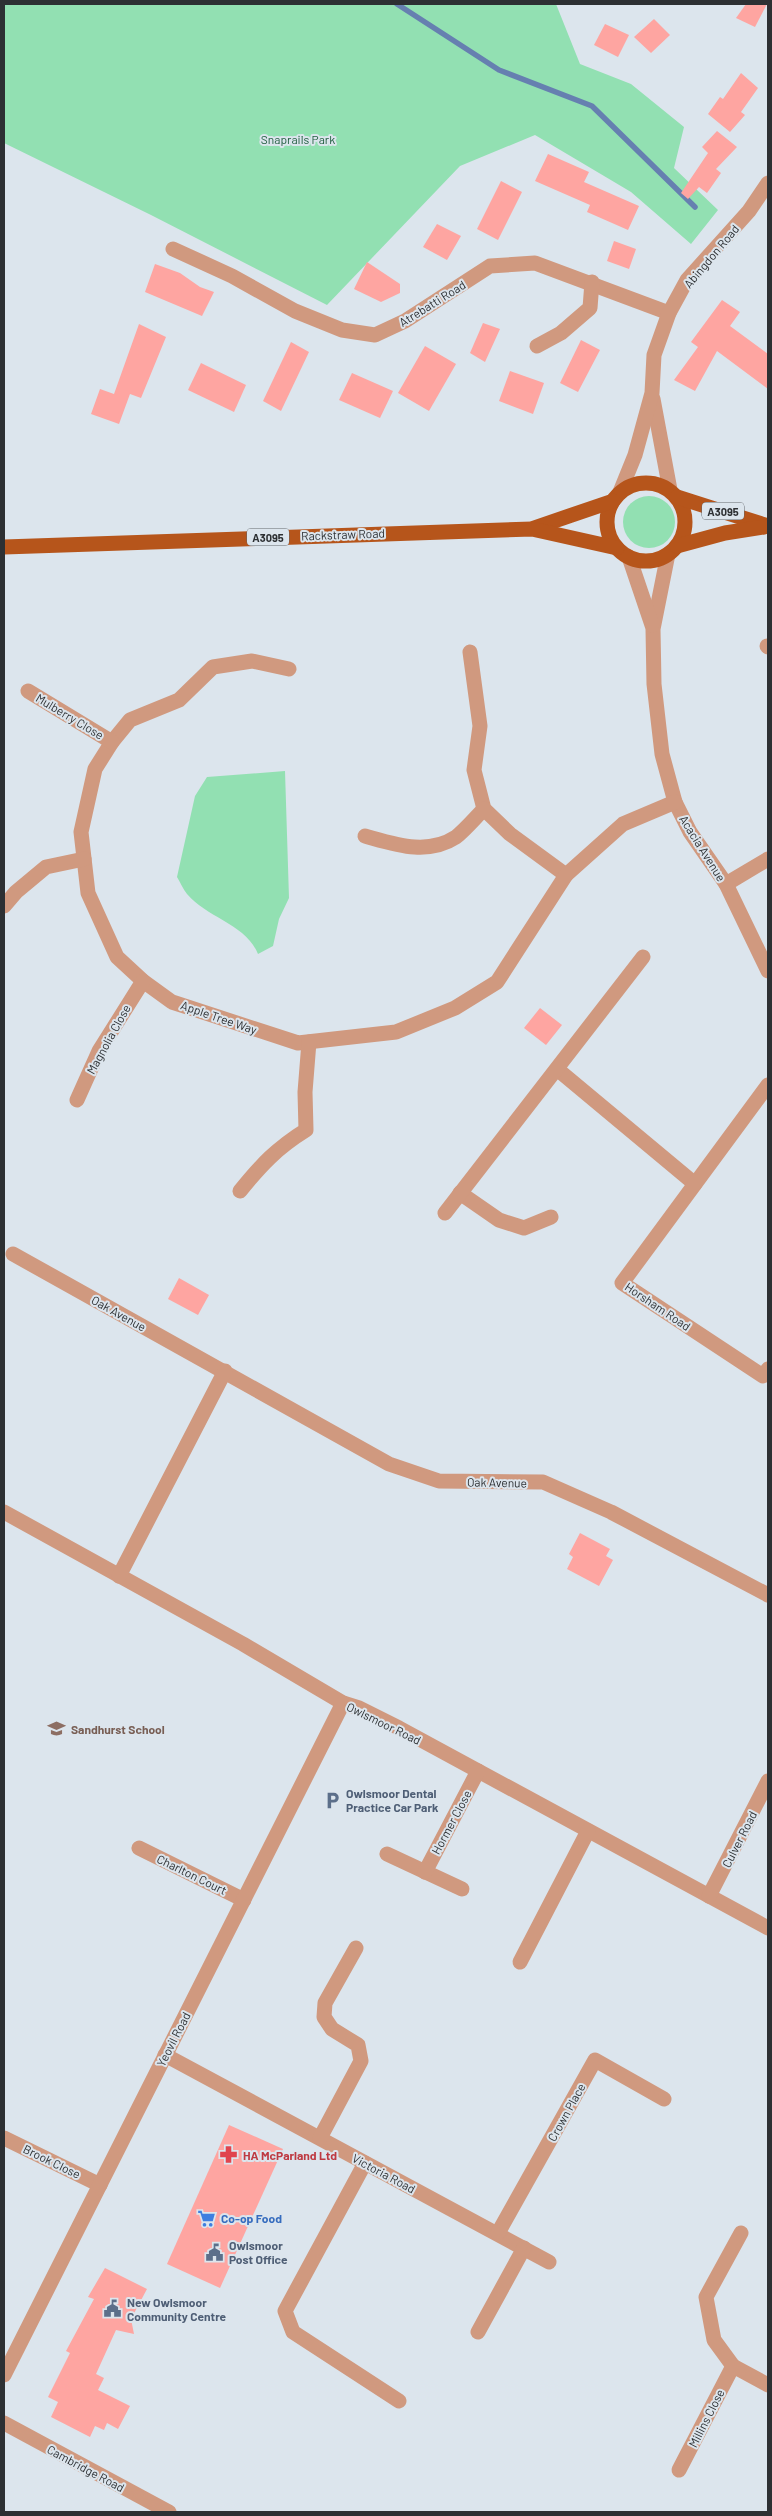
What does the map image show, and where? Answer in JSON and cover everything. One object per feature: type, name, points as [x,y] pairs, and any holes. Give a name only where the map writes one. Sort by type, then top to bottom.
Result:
[{"type":"main road","points":[[645,482],[658,484],[674,494],[686,518],[684,533],[673,550],[649,561],[623,553],[610,536],[607,522],[617,496],[632,485],[645,482]]},
{"type":"main road","name":"A3095","points":[[674,494],[768,526]]},
{"type":"main road","name":"Rackstraw Road","points":[[532,529],[617,496]]},
{"type":"main road","name":"A3095","points":[[673,550],[725,533],[768,526]]},
{"type":"main road","name":"Rackstraw Road","points":[[4,547],[532,529],[623,553]]},
{"type":"street","name":"Abingdon Road","points":[[617,496],[635,455],[652,393],[654,355],[669,313],[687,280],[749,211],[768,183]]},
{"type":"street","name":"Atrebatti Road","points":[[172,249],[232,276],[294,311],[342,330],[376,335],[406,321],[490,266],[536,263],[592,282],[669,313]]},
{"type":"street","points":[[537,346],[561,333],[590,308],[592,282]]},
{"type":"street","name":"Abingdon Road","points":[[652,393],[674,494]]},
{"type":"street","name":"Acacia Avenue","points":[[673,550],[653,629],[654,684],[662,754],[675,802],[690,832],[726,884],[768,971]]},
{"type":"street","name":"Acacia Avenue","points":[[623,553],[653,629]]},
{"type":"street","points":[[470,652],[480,726],[474,770],[484,809],[510,834],[566,875]]},
{"type":"street","name":"Apple Tree Way","points":[[289,670],[252,661],[213,667],[179,700],[130,720],[112,742],[95,769],[81,832],[88,893],[117,957],[143,981],[172,1002],[298,1043],[396,1032],[455,1008],[497,982],[566,875],[623,824],[675,802]]},
{"type":"street","name":"Mulberry Close","points":[[28,691],[112,742]]},
{"type":"street","points":[[365,836],[403,847],[431,847],[456,837],[484,809]]},
{"type":"street","points":[[4,906],[16,892],[46,867],[84,859]]},
{"type":"street","points":[[726,884],[768,859]]},
{"type":"street","points":[[445,1213],[643,957]]},
{"type":"street","name":"Magnolia Close","points":[[77,1100],[99,1051],[143,981]]},
{"type":"street","points":[[240,1191],[265,1160],[282,1145],[306,1130],[304,1092],[309,1042]]},
{"type":"street","points":[[557,1069],[695,1184]]},
{"type":"street","name":"Horsham Road","points":[[768,1086],[622,1283],[763,1376],[768,1369]]},
{"type":"street","points":[[460,1193],[499,1220],[524,1228],[551,1217]]},
{"type":"street","name":"Oak Avenue","points":[[13,1254],[389,1464],[439,1481],[543,1482],[611,1512],[768,1595]]},
{"type":"street","points":[[119,1576],[225,1371]]},
{"type":"street","name":"Owlsmoor Road","points":[[4,1512],[243,1644],[343,1703],[360,1708],[399,1728],[768,1928]]},
{"type":"street","name":"Yeovil Road","points":[[4,2375],[343,1703]]},
{"type":"street","name":"Hormer Close","points":[[425,1872],[478,1772]]},
{"type":"street","name":"Culver Road","points":[[709,1896],[768,1781]]},
{"type":"street","points":[[520,1962],[588,1831]]},
{"type":"street","name":"Charlton Court","points":[[139,1848],[244,1900]]},
{"type":"street","points":[[387,1854],[462,1889]]},
{"type":"street","points":[[320,2138],[361,2061],[358,2045],[332,2029],[324,2017],[325,2003],[356,1948]]},
{"type":"street","name":"Victoria Road","points":[[165,2055],[549,2262]]},
{"type":"street","name":"Crown Place","points":[[498,2233],[595,2060],[664,2099]]},
{"type":"street","name":"Brook Close","points":[[4,2138],[100,2185]]},
{"type":"street","points":[[365,2163],[285,2311],[293,2332],[399,2401]]},
{"type":"street","points":[[741,2233],[706,2297],[714,2340],[733,2366],[768,2385]]},
{"type":"street","points":[[478,2332],[524,2248]]},
{"type":"street","name":"Millins Close","points":[[678,2470],[733,2366]]},
{"type":"street","name":"Cambridge Road","points":[[4,2423],[169,2512]]},
{"type":"green space","name":"Snaprails Park","points":[[4,4],[556,4],[580,64],[631,84],[684,127],[674,168],[718,210],[691,244],[631,192],[535,135],[460,166],[327,305],[151,215],[4,143]]},
{"type":"green space","points":[[644,496],[654,496],[668,503],[675,517],[675,527],[668,541],[654,548],[644,548],[634,544],[627,537],[623,527],[623,517],[627,507],[634,500]]},
{"type":"green space","points":[[285,771],[289,898],[279,919],[273,946],[258,954],[245,935],[195,902],[177,877],[195,796],[207,777]]},
{"type":"building","points":[[746,4],[767,4],[755,27],[736,18]]},
{"type":"building","points":[[654,19],[670,35],[651,53],[634,37]]},
{"type":"building","points":[[605,24],[629,35],[618,57],[594,45]]},
{"type":"building","points":[[741,73],[758,88],[741,112],[745,115],[730,132],[708,114],[720,97],[723,99]]},
{"type":"building","points":[[717,131],[737,147],[716,169],[721,173],[707,193],[699,187],[688,199],[681,193],[708,153],[702,147]]},
{"type":"building","points":[[548,154],[589,172],[584,182],[639,206],[628,230],[587,212],[590,205],[535,181]]},
{"type":"building","points":[[501,181],[522,192],[498,240],[477,229]]},
{"type":"building","points":[[437,224],[461,236],[447,260],[423,247]]},
{"type":"building","points":[[614,241],[636,249],[629,269],[607,261]]},
{"type":"building","points":[[367,262],[400,284],[400,293],[381,302],[354,289]]},
{"type":"building","points":[[155,264],[180,273],[200,287],[214,292],[202,316],[145,292]]},
{"type":"building","points":[[722,300],[740,312],[730,326],[768,354],[768,389],[717,351],[695,391],[674,380],[698,347],[691,342]]},
{"type":"building","points":[[483,323],[500,329],[485,362],[470,353]]},
{"type":"building","points":[[139,324],[166,337],[141,398],[130,394],[119,424],[91,414],[100,389],[114,394]]},
{"type":"building","points":[[581,340],[600,350],[578,392],[560,383]]},
{"type":"building","points":[[291,342],[309,352],[281,411],[263,401]]},
{"type":"building","points":[[425,346],[456,364],[429,411],[398,393]]},
{"type":"building","points":[[201,363],[246,385],[234,412],[188,390]]},
{"type":"building","points":[[510,371],[544,383],[533,414],[499,401]]},
{"type":"building","points":[[352,373],[393,391],[380,418],[339,400]]},
{"type":"building","points":[[540,1008],[562,1025],[546,1045],[524,1028]]},
{"type":"building","points":[[179,1278],[209,1295],[198,1315],[168,1299]]},
{"type":"building","points":[[580,1533],[610,1549],[606,1556],[613,1560],[599,1586],[567,1569],[573,1557],[569,1554]]},
{"type":"building","points":[[229,2125],[283,2149],[220,2288],[167,2264]]},
{"type":"building","points":[[105,2268],[147,2289],[131,2319],[134,2334],[116,2330],[96,2374],[104,2378],[98,2390],[130,2406],[118,2429],[107,2423],[104,2430],[95,2426],[90,2437],[51,2417],[58,2402],[48,2397],[70,2353],[66,2351],[94,2299],[88,2297]]},
{"type":"waterway","points":[[397,4],[499,70],[592,106],[695,207]]},
{"type":"place","name":"Sandhurst School","points":[[57,1729]]},
{"type":"place","name":"Owlsmoor Dental Practice Car Park","points":[[332,1800]]},
{"type":"place","name":"HA McParland Ltd","points":[[229,2155]]},
{"type":"place","name":"Co-op Food","points":[[207,2218]]},
{"type":"place","name":"Owlsmoor Post Office","points":[[215,2252]]},
{"type":"place","name":"New Owlsmoor Community Centre","points":[[113,2309]]}]
